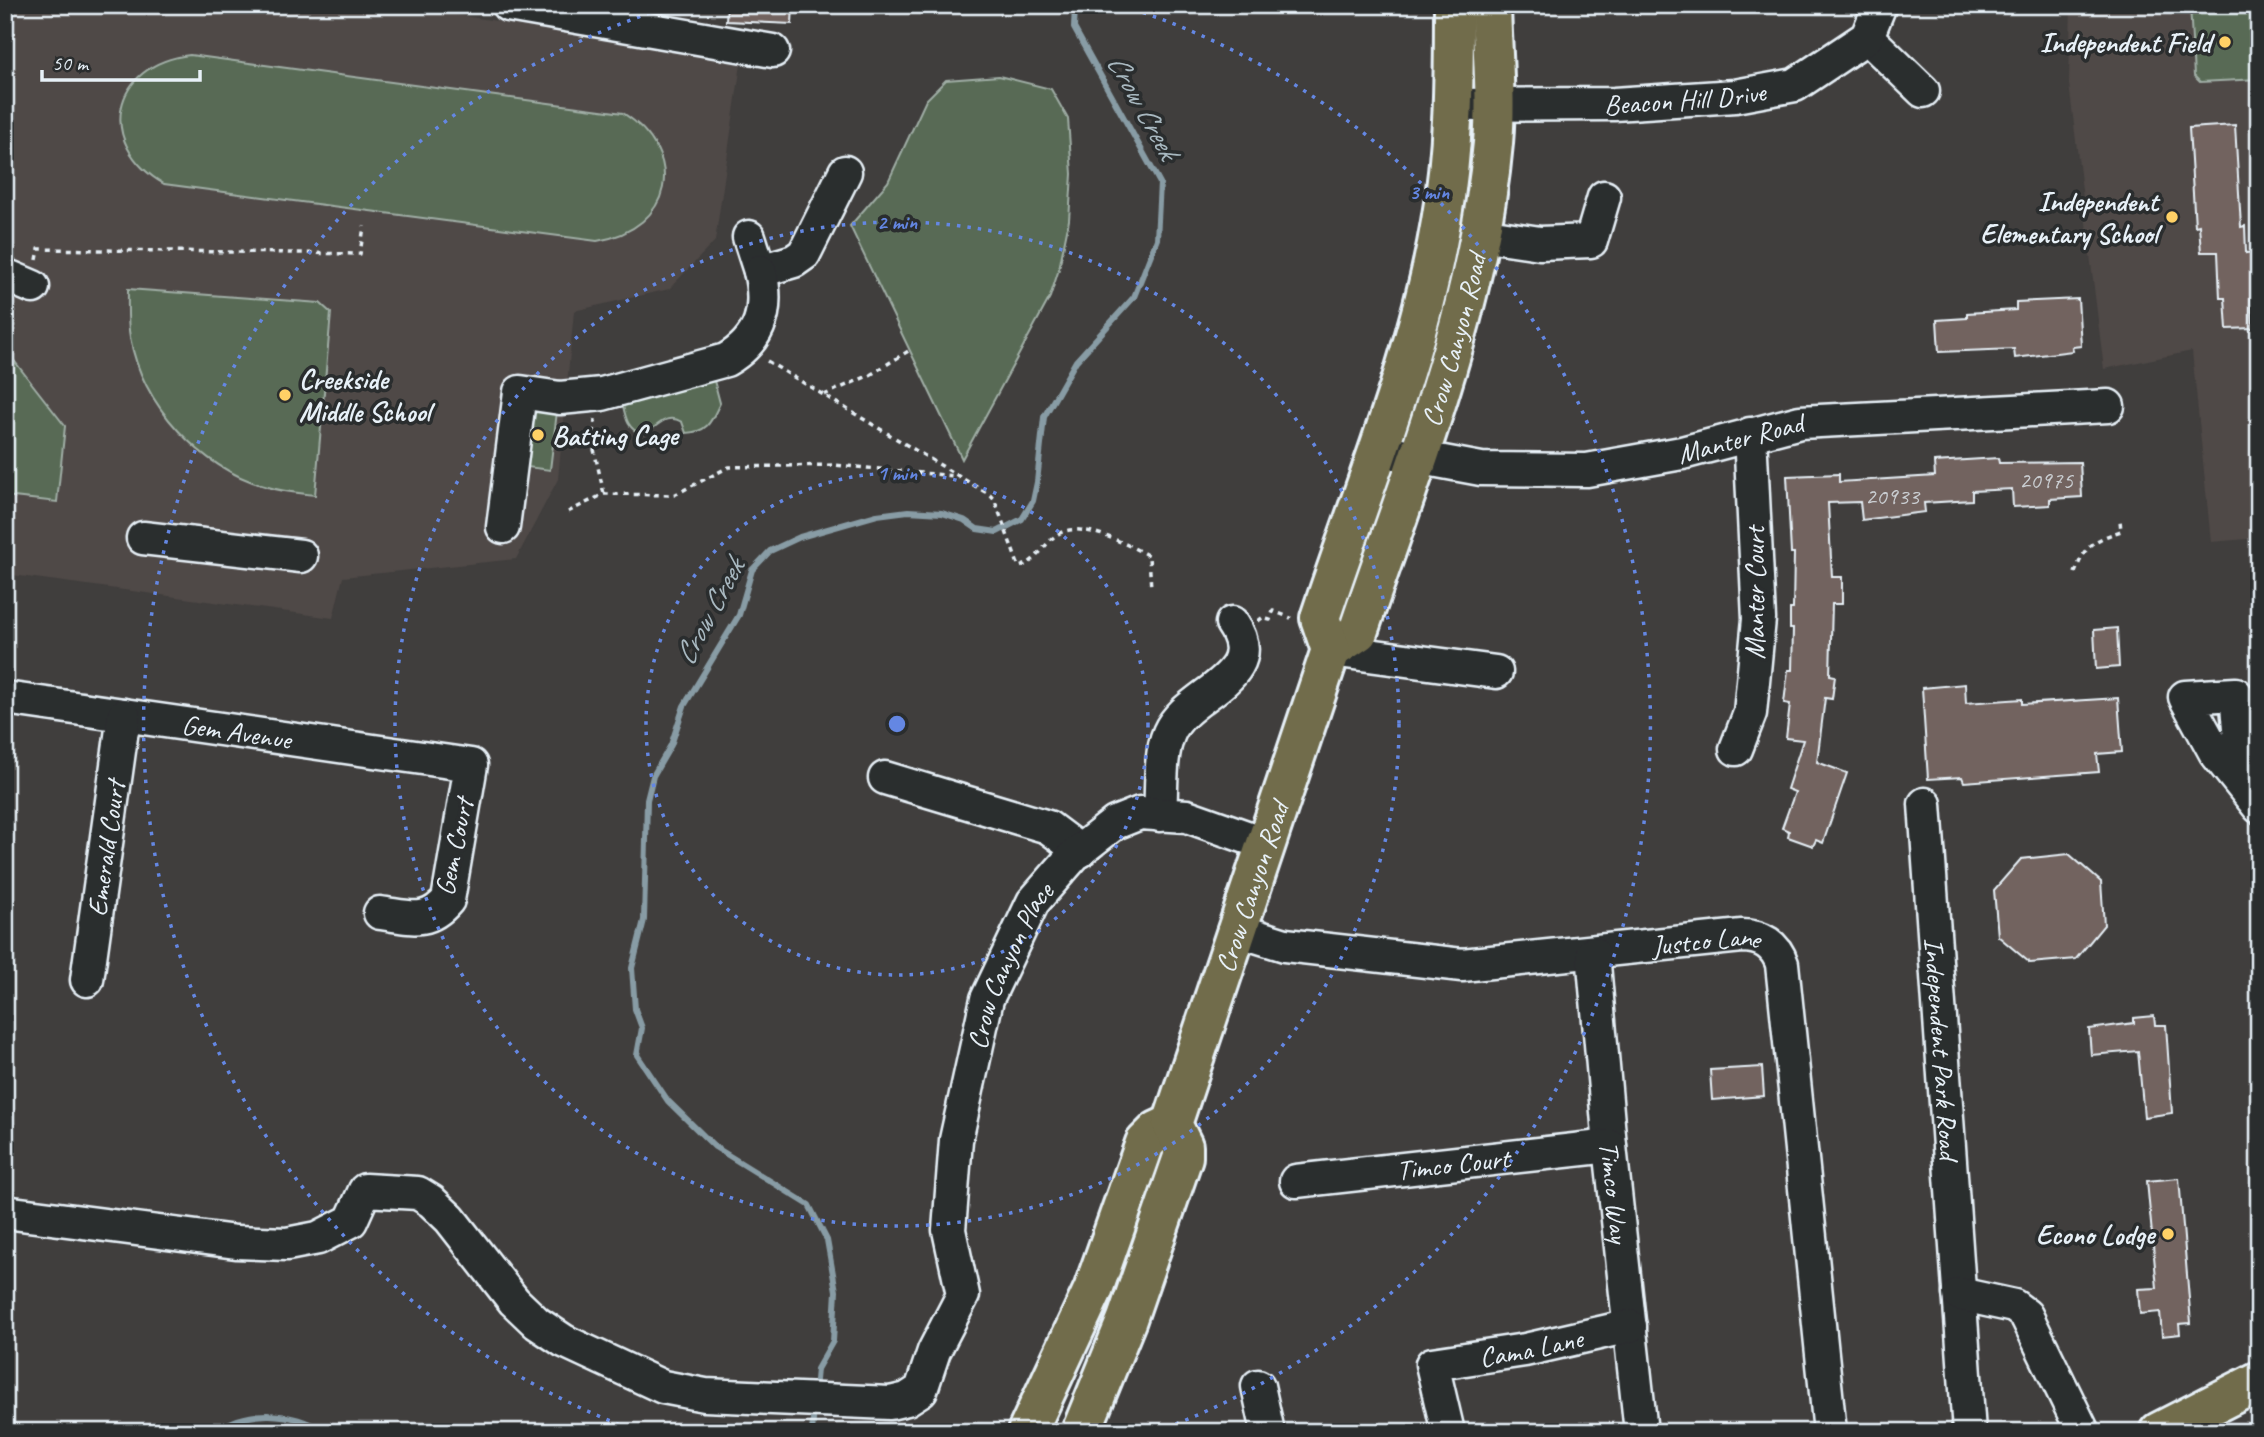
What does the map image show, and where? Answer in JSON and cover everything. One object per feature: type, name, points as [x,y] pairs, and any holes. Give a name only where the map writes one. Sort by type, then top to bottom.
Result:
[{"type":"main road","name":"Crow Canyon Road","points":[[1172,1124],[1266,844],[1327,639],[1320,618],[1415,333],[1433,267],[1448,178],[1454,106],[1454,5]]},
{"type":"main road","name":"Crow Canyon Road","points":[[1327,639],[1358,632],[1459,326],[1480,234],[1494,107],[1491,5]]},
{"type":"main road","points":[[1027,1432],[1093,1290],[1145,1143],[1157,1131],[1172,1124],[1182,1146],[1182,1157],[1128,1319],[1081,1432]]},
{"type":"main road","points":[[2159,1432],[2259,1381]]},
{"type":"street","points":[[1881,5],[1867,37],[1923,91]]},
{"type":"street","points":[[515,8],[773,51]]},
{"type":"street","name":"Beacon Hill Drive","points":[[1454,106],[1614,104],[1735,96],[1771,90],[1794,85],[1867,37]]},
{"type":"street","points":[[761,271],[794,261],[804,254],[845,172]]},
{"type":"street","points":[[1480,234],[1540,243],[1591,241],[1604,197]]},
{"type":"street","points":[[503,527],[520,393],[560,398],[602,394],[709,366],[742,350],[757,330],[766,306],[761,271],[749,237]]},
{"type":"street","name":"Manter Road","points":[[1377,447],[1416,459],[1481,470],[1587,470],[1682,453],[1800,422],[2108,406]]},
{"type":"street","name":"Manter Court","points":[[1735,749],[1750,713],[1759,619],[1750,434]]},
{"type":"street","points":[[143,538],[301,556]]},
{"type":"street","points":[[1160,815],[1169,732],[1178,720],[1236,669],[1242,654],[1237,631]]},
{"type":"street","points":[[1327,639],[1496,672]]},
{"type":"street","name":"Gem Avenue","points":[[5,698],[471,765]]},
{"type":"street","name":"Emerald Court","points":[[87,981],[124,715]]},
{"type":"street","name":"Gem Court","points":[[380,913],[420,918],[437,914],[448,900],[471,765]]},
{"type":"street","points":[[885,778],[1048,827],[1080,850]]},
{"type":"street","name":"Independent Park Road","points":[[1925,803],[1969,1432]]},
{"type":"street","name":"Crow Canyon Place","points":[[5,1212],[199,1238],[287,1244],[318,1238],[351,1221],[365,1191],[418,1193],[450,1219],[525,1313],[564,1341],[674,1391],[875,1403],[907,1399],[921,1390],[934,1351],[963,1295],[949,1230],[956,1140],[987,999],[1033,902],[1080,850],[1115,823],[1140,813],[1187,816],[1266,844]]},
{"type":"street","name":"Justco Lane","points":[[1237,930],[1285,945],[1438,964],[1476,965],[1750,936],[1770,944],[1779,956],[1830,1432]]},
{"type":"street","name":"Timco Way","points":[[1593,953],[1610,1146],[1642,1432]]},
{"type":"street","name":"Timco Court","points":[[1296,1181],[1610,1146]]},
{"type":"street","points":[[1959,1294],[1997,1301],[2026,1315],[2083,1432]]},
{"type":"street","name":"Cama Lane","points":[[1448,1432],[1432,1364],[1525,1350],[1630,1326]]},
{"type":"street","points":[[1258,1385],[1269,1432]]},
{"type":"path","points":[[19,281],[39,249],[360,254],[364,226]]},
{"type":"path","points":[[742,350],[824,395],[995,501],[1019,567],[1031,564],[1061,533],[1080,530],[1124,542],[1149,556],[1151,589]]},
{"type":"path","points":[[824,395],[870,375],[910,350]]},
{"type":"path","points":[[602,394],[593,445],[604,494]]},
{"type":"path","points":[[568,512],[604,494],[674,495],[690,489],[715,472],[748,466],[835,465],[958,476]]},
{"type":"path","points":[[2076,573],[2080,560],[2094,540],[2121,531],[2120,520]]},
{"type":"path","points":[[1237,631],[1262,618],[1270,620],[1273,611],[1327,639]]},
{"type":"shaded area","name":"Creekside Middle School","points":[[5,5],[388,5],[742,57],[715,241],[669,289],[574,311],[558,479],[516,559],[343,577],[333,618],[5,574]]},
{"type":"shaded area","name":"Independent Elementary School","points":[[2071,5],[2259,5],[2259,538],[2211,542],[2192,351],[2104,369],[2069,84]]},
{"type":"green space","name":"Independent Field","points":[[2190,5],[2254,5],[2259,9],[2259,79],[2200,82],[2194,76]]},
{"type":"green space","points":[[190,55],[623,113],[644,130],[657,149],[663,169],[663,188],[656,206],[642,221],[623,233],[597,241],[164,184],[142,167],[128,148],[121,128],[122,108],[129,89],[143,73],[163,61]]},
{"type":"green space","points":[[999,76],[1051,89],[1068,119],[1072,174],[1069,220],[1050,297],[962,459],[850,226],[888,182],[926,100],[946,80]]},
{"type":"green space","points":[[128,289],[320,303],[331,313],[315,495],[280,490],[243,478],[220,466],[178,431],[147,387],[137,362],[129,331]]},
{"type":"green space","points":[[5,349],[65,426],[57,502],[5,496]]},
{"type":"green space","points":[[712,373],[720,403],[711,421],[704,428],[686,433],[682,422],[670,419],[643,434],[629,424],[621,397]]},
{"type":"green space","name":"Batting Cage","points":[[527,400],[558,403],[550,470],[519,466]]},
{"type":"building","points":[[727,5],[793,5],[792,24],[726,21]]},
{"type":"building","points":[[2235,125],[2241,227],[2245,226],[2246,253],[2253,252],[2255,296],[2251,297],[2253,328],[2227,329],[2225,298],[2220,298],[2218,252],[2201,252],[2199,225],[2195,226],[2189,128]]},
{"type":"building","points":[[2078,299],[2081,346],[2072,347],[2073,351],[2015,358],[2014,349],[1939,352],[1937,320],[1967,318],[1967,313],[2016,310],[2016,302]]},
{"type":"building","points":[[1998,458],[1999,463],[2080,462],[2082,497],[2050,499],[2050,505],[2013,507],[2012,489],[1972,491],[1972,500],[1924,503],[1925,512],[1862,520],[1860,502],[1828,503],[1832,577],[1842,577],[1842,604],[1832,604],[1830,675],[1835,676],[1832,699],[1825,698],[1817,762],[1847,773],[1823,843],[1816,840],[1813,846],[1788,837],[1789,831],[1782,828],[1795,792],[1787,789],[1803,740],[1786,738],[1790,704],[1784,703],[1788,670],[1792,670],[1793,629],[1790,629],[1790,609],[1793,609],[1794,553],[1791,553],[1787,476],[1839,474],[1839,482],[1935,476],[1934,462]]},
{"type":"building","points":[[2117,628],[2119,667],[2096,669],[2094,630]]},
{"type":"building","points":[[1965,684],[1966,703],[2022,699],[2022,704],[2118,698],[2122,752],[2097,754],[2099,772],[1964,782],[1962,777],[1928,779],[1922,688]]},
{"type":"building","points":[[2069,854],[2101,882],[2104,925],[2076,959],[2030,963],[1998,936],[1994,890],[2021,859]]},
{"type":"building","points":[[2154,1016],[2155,1025],[2166,1025],[2172,1113],[2144,1117],[2138,1051],[2091,1055],[2089,1029],[2134,1023],[2134,1018]]},
{"type":"building","points":[[1762,1067],[1764,1096],[1712,1100],[1710,1070]]},
{"type":"building","name":"Econo Lodge","points":[[2179,1178],[2191,1323],[2179,1324],[2180,1334],[2162,1336],[2160,1312],[2140,1314],[2138,1289],[2157,1288],[2147,1181]]},
{"type":"waterway","name":"Crow Creek","points":[[815,1391],[817,1369],[833,1341],[836,1291],[827,1240],[809,1205],[715,1147],[668,1101],[637,1055],[642,1028],[635,1009],[632,968],[644,920],[647,800],[653,776],[671,745],[684,706],[739,615],[752,570],[770,551],[800,537],[877,515],[908,511],[942,513],[964,520],[977,529],[997,532],[1022,519],[1033,501],[1044,417],[1076,361],[1134,297],[1157,239],[1160,183],[1074,28],[1075,5]]},
{"type":"waterway","name":"Crow Creek","points":[[812,1432],[814,1408]]},
{"type":"waterway","name":"Crow Creek","points":[[214,1432],[241,1419],[270,1415],[299,1420],[326,1432]]},
{"type":"place","name":"Independent Field","points":[[2225,42]]},
{"type":"place","name":"Independent Elementary School","points":[[2172,217]]},
{"type":"place","name":"Creekside Middle School","points":[[285,395]]},
{"type":"place","name":"Batting Cage","points":[[538,435]]},
{"type":"place","name":"Econo Lodge","points":[[2168,1234]]}]
